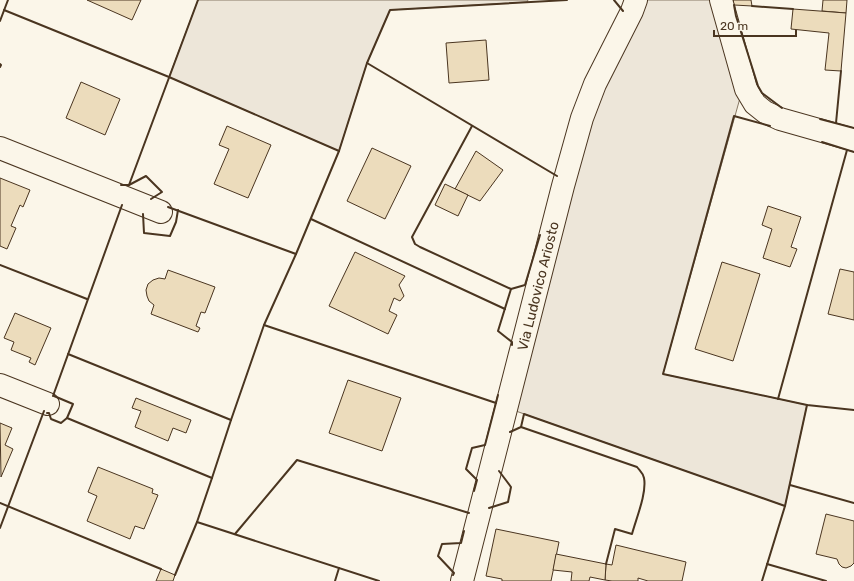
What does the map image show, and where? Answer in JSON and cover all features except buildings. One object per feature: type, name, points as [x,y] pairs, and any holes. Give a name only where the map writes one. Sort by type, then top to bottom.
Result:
[{"type":"street","name":"Via Ludovico Ariosto","points":[[462,581],[563,186],[582,118],[595,84],[632,12],[636,0]]},
{"type":"street","points":[[721,0],[746,89],[755,104],[765,112],[780,119],[854,140]]},
{"type":"street","points":[[0,148],[161,212]]},
{"type":"street","points":[[0,385],[48,404]]},
{"type":"shaded area","points":[[198,0],[528,0],[527,2],[390,10],[367,63],[339,151],[169,77]]},
{"type":"shaded area","points":[[642,0],[710,0],[740,98],[663,374],[807,405],[785,506],[513,410],[588,122]]},
{"type":"wall","points":[[0,21],[8,0]]},
{"type":"wall","points":[[129,185],[198,0]]},
{"type":"wall","points":[[175,575],[197,522],[264,325],[296,254],[339,151],[367,63],[390,10],[567,0]]},
{"type":"wall","points":[[614,0],[623,11]]},
{"type":"wall","points":[[734,5],[736,16],[758,86],[762,93],[782,108]]},
{"type":"wall","points":[[752,6],[793,9]]},
{"type":"wall","points":[[4,10],[169,77],[339,151]]},
{"type":"wall","points":[[367,63],[557,176]]},
{"type":"wall","points":[[836,123],[841,71]]},
{"type":"wall","points":[[770,126],[734,116],[663,374],[807,405],[854,410]]},
{"type":"wall","points":[[820,119],[854,128]]},
{"type":"wall","points":[[472,126],[412,237],[415,244],[420,247],[511,289]]},
{"type":"wall","points":[[822,142],[854,152]]},
{"type":"wall","points":[[778,399],[847,150]]},
{"type":"wall","points":[[121,185],[129,185],[146,176],[162,192],[151,199]]},
{"type":"wall","points":[[53,396],[122,205]]},
{"type":"wall","points":[[168,207],[296,254]]},
{"type":"wall","points":[[143,214],[144,233],[170,236],[176,222],[178,210]]},
{"type":"wall","points":[[311,219],[505,309]]},
{"type":"wall","points":[[512,345],[512,342],[498,331],[511,289],[525,285],[540,235]]},
{"type":"wall","points":[[0,265],[87,299]]},
{"type":"wall","points":[[264,325],[496,403]]},
{"type":"wall","points":[[68,354],[231,420]]},
{"type":"wall","points":[[474,491],[477,480],[466,469],[472,448],[485,445],[498,395]]},
{"type":"wall","points":[[47,413],[49,413],[51,419],[61,423],[67,418],[73,404],[54,396]]},
{"type":"wall","points":[[762,581],[785,506],[807,405]]},
{"type":"wall","points":[[0,528],[44,411]]},
{"type":"wall","points":[[510,432],[521,427],[524,414],[785,506]]},
{"type":"wall","points":[[67,418],[212,478]]},
{"type":"wall","points":[[521,427],[637,467],[642,473],[645,484],[644,491],[632,534],[615,529],[606,564]]},
{"type":"wall","points":[[235,534],[297,460],[469,513]]},
{"type":"wall","points":[[489,508],[508,502],[511,487],[499,471]]},
{"type":"wall","points":[[790,485],[854,503]]},
{"type":"wall","points":[[0,503],[161,569]]},
{"type":"wall","points":[[197,522],[379,581]]},
{"type":"wall","points":[[453,575],[454,573],[438,556],[442,544],[461,543],[464,531]]},
{"type":"wall","points":[[767,564],[826,581]]},
{"type":"wall","points":[[335,581],[339,568]]}]
